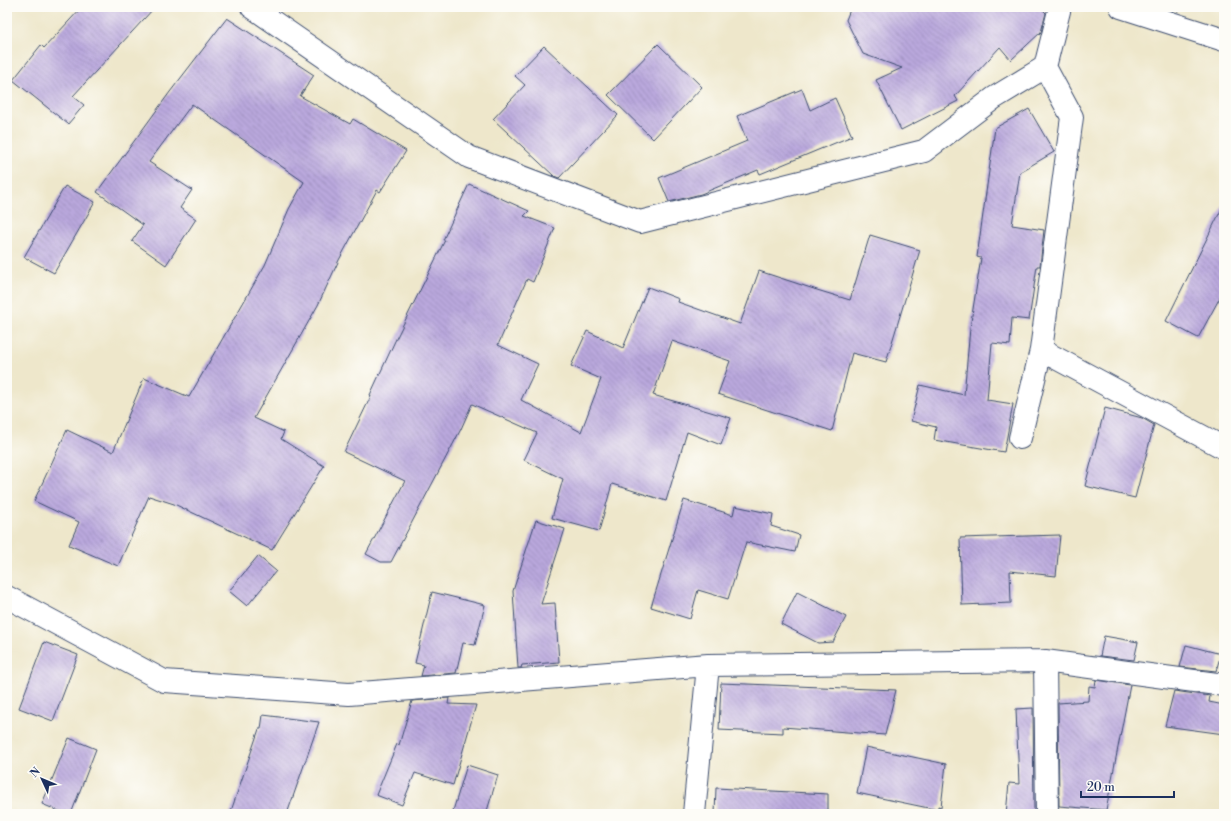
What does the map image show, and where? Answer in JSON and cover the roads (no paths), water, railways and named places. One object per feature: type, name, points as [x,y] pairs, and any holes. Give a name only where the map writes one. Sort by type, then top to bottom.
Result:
[{"type":"street","points":[[252,7],[469,157],[640,222],[924,151],[994,98],[1046,68]]},
{"type":"street","points":[[1020,438],[1041,350],[1072,117],[1046,68],[1060,7]]},
{"type":"street","points":[[1121,7],[1224,40]]},
{"type":"street","points":[[1041,350],[1224,448]]},
{"type":"street","points":[[7,597],[164,681],[349,694],[708,665],[1045,661],[1224,685]]},
{"type":"street","points":[[1045,661],[1047,814]]},
{"type":"street","points":[[694,814],[708,665]]}]
